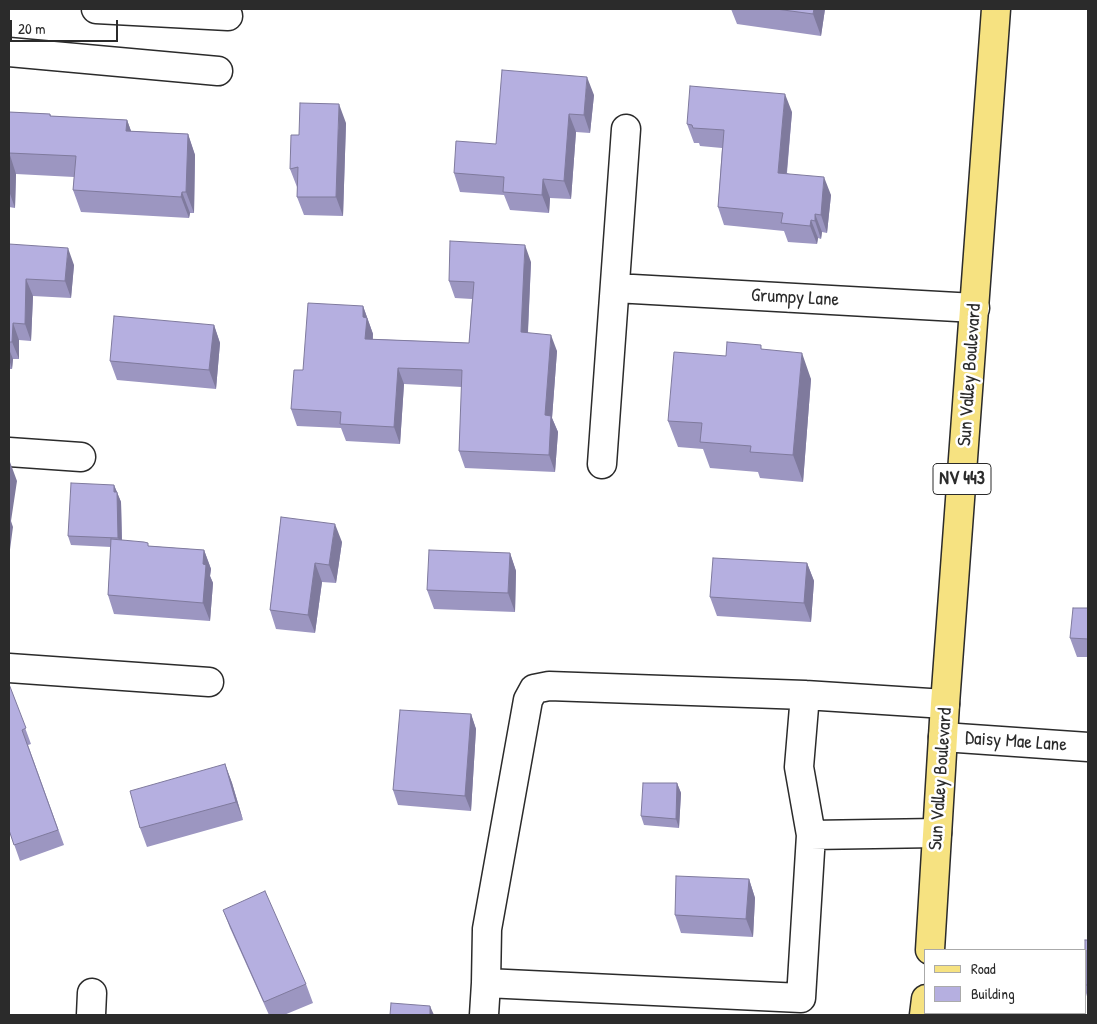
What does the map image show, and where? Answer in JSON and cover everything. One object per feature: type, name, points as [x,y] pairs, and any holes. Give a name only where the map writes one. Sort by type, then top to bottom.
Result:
[{"type":"main road","name":"Sun Valley Boulevard","points":[[930,949],[945,704],[996,9]]},
{"type":"street","points":[[96,9],[228,16]]},
{"type":"street","points":[[9,52],[218,71]]},
{"type":"street","points":[[602,464],[626,129]]},
{"type":"street","name":"Grumpy Lane","points":[[615,288],[975,308]]},
{"type":"street","points":[[9,452],[81,457]]},
{"type":"street","points":[[9,668],[209,682]]},
{"type":"street","points":[[484,1015],[487,929],[528,700],[534,689],[548,686],[805,695],[945,704]]},
{"type":"street","points":[[486,983],[801,1006],[811,835],[799,767],[805,695]]},
{"type":"street","name":"Daisy Mae Lane","points":[[943,737],[1088,747]]},
{"type":"street","points":[[811,835],[937,833]]},
{"type":"building","points":[[776,9],[814,9],[813,14]]},
{"type":"building","points":[[502,70],[587,77],[584,115],[569,114],[564,181],[543,179],[542,195],[503,192],[504,177],[454,173],[456,141],[496,144]]},
{"type":"building","points":[[690,86],[785,94],[778,173],[824,177],[821,215],[815,214],[815,221],[811,220],[810,226],[781,223],[783,213],[718,207],[724,130],[693,128],[692,125],[687,124]]},
{"type":"building","points":[[300,103],[339,104],[336,197],[297,197],[298,167],[290,169],[291,135],[299,135]]},
{"type":"building","points":[[9,112],[127,120],[126,131],[188,134],[186,192],[182,192],[181,197],[73,190],[76,156],[9,153]]},
{"type":"building","points":[[450,241],[525,245],[521,332],[551,335],[545,415],[551,416],[549,455],[459,451],[462,370],[398,368],[394,427],[340,424],[341,412],[291,409],[294,370],[303,370],[308,303],[363,306],[363,317],[367,318],[365,339],[469,343],[474,282],[449,281]]},
{"type":"building","points":[[9,244],[68,248],[65,281],[26,279],[25,324],[13,323],[12,342],[9,342]]},
{"type":"building","points":[[114,316],[214,325],[209,370],[110,361]]},
{"type":"building","points":[[727,342],[761,345],[761,349],[802,353],[793,455],[750,452],[751,446],[700,442],[702,423],[668,421],[674,352],[726,356]]},
{"type":"building","points":[[71,483],[114,485],[114,492],[117,492],[118,538],[68,536]]},
{"type":"building","points":[[281,517],[335,524],[329,565],[315,563],[308,615],[270,610]]},
{"type":"building","points":[[111,539],[144,542],[148,543],[148,546],[204,550],[203,564],[206,565],[203,603],[108,595]]},
{"type":"building","points":[[429,550],[510,553],[508,593],[427,590]]},
{"type":"building","points":[[713,558],[807,563],[804,603],[710,597]]},
{"type":"building","points":[[1073,608],[1088,608],[1088,639],[1070,638]]},
{"type":"building","points":[[9,684],[26,728],[22,730],[58,830],[14,845],[9,830]]},
{"type":"building","points":[[400,710],[471,714],[465,796],[393,790]]},
{"type":"building","points":[[225,764],[236,802],[140,828],[130,791]]},
{"type":"building","points":[[643,783],[677,783],[676,819],[641,816]]},
{"type":"building","points":[[676,876],[749,879],[746,919],[675,915]]},
{"type":"building","points":[[265,891],[306,984],[264,1002],[223,910]]},
{"type":"building","points":[[1085,940],[1088,940],[1088,985],[1087,949],[1085,949]]},
{"type":"building","points":[[391,1003],[430,1006],[430,1015],[390,1015]]}]
